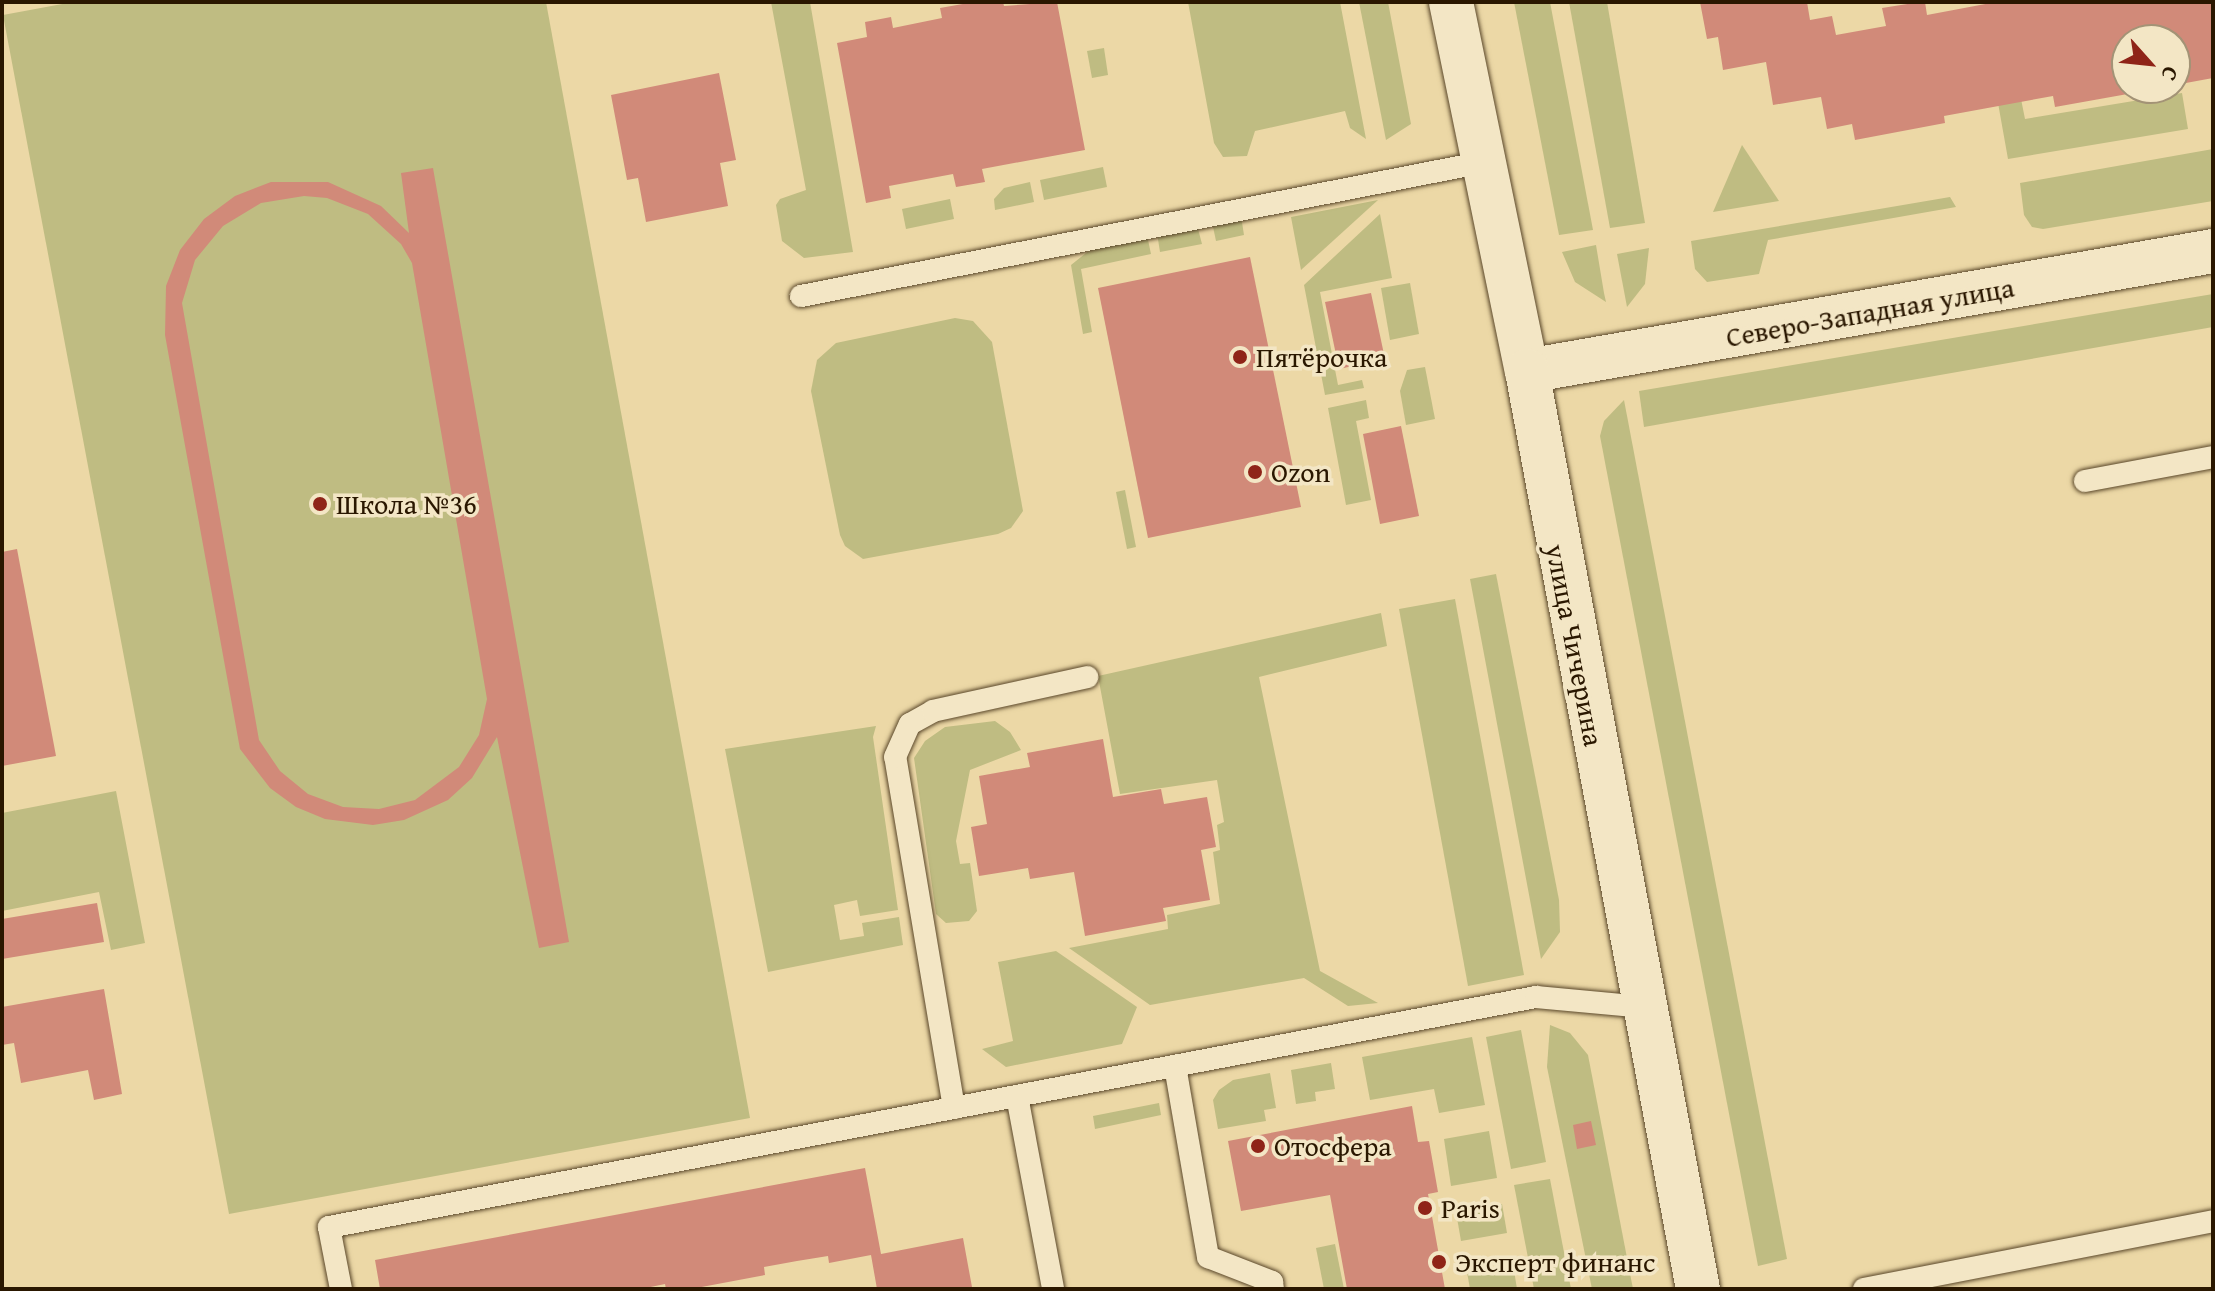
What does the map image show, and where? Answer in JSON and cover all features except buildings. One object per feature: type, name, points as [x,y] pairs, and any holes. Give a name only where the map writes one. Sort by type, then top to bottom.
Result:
[{"type":"main road","name":"улица Чичерина","points":[[1451,2],[1527,371],[1643,1007],[1698,1289]]},
{"type":"main road","name":"Северо-Западная улица","points":[[1527,371],[2213,251]]},
{"type":"lane","points":[[801,296],[1484,162]]},
{"type":"lane","points":[[2085,481],[2213,457]]},
{"type":"lane","points":[[954,1108],[895,757],[910,724],[933,711],[1087,677]]},
{"type":"lane","points":[[341,1289],[329,1227],[1536,997],[1643,1007]]},
{"type":"lane","points":[[1175,1066],[1208,1257],[1272,1282],[1273,1289]]},
{"type":"lane","points":[[1017,1096],[1053,1289]]},
{"type":"lane","points":[[1864,1289],[2213,1221]]},
{"type":"shaded area","name":"Школа №36","points":[[73,2],[546,2],[750,1118],[229,1214],[3,15]]},
{"type":"shaded area","points":[[771,2],[810,2],[853,252],[804,258],[782,241],[776,205],[780,199],[806,190]]},
{"type":"shaded area","points":[[1188,2],[1340,2],[1366,139],[1350,128],[1345,111],[1255,131],[1247,156],[1223,157],[1214,143]]},
{"type":"shaded area","points":[[1359,2],[1388,2],[1411,124],[1386,140]]},
{"type":"shaded area","points":[[1514,2],[1550,2],[1593,230],[1559,235]]},
{"type":"shaded area","points":[[1569,2],[1607,2],[1645,223],[1610,228]]},
{"type":"shaded area","points":[[1104,48],[1108,75],[1092,78],[1087,51]]},
{"type":"shaded area","points":[[2021,99],[2025,119],[2116,104],[2184,104],[2188,129],[2008,159],[1998,103]]},
{"type":"shaded area","points":[[1742,145],[1779,201],[1713,212]]},
{"type":"shaded area","points":[[2213,149],[2213,201],[2043,229],[2032,227],[2024,215],[2020,183]]},
{"type":"shaded area","points":[[1103,167],[1107,187],[1044,200],[1040,180]]},
{"type":"shaded area","points":[[1030,182],[1034,202],[995,210],[994,199],[1004,188]]},
{"type":"shaded area","points":[[1950,197],[1956,207],[1768,240],[1759,274],[1707,282],[1695,269],[1691,241]]},
{"type":"shaded area","points":[[950,199],[954,219],[906,229],[902,209]]},
{"type":"shaded area","points":[[1378,200],[1301,270],[1291,217]]},
{"type":"shaded area","points":[[1380,214],[1392,278],[1320,292],[1338,385],[1362,380],[1364,388],[1325,395],[1304,285]]},
{"type":"shaded area","points":[[1241,216],[1244,235],[1216,241],[1212,222]]},
{"type":"shaded area","points":[[1197,225],[1202,244],[1160,252],[1157,233]]},
{"type":"shaded area","points":[[1147,235],[1151,254],[1081,269],[1092,332],[1083,334],[1071,265],[1091,249]]},
{"type":"shaded area","points":[[1596,245],[1606,302],[1575,282],[1562,252]]},
{"type":"shaded area","points":[[1649,248],[1645,284],[1627,307],[1617,254]]},
{"type":"shaded area","points":[[1410,283],[1419,334],[1390,340],[1381,288]]},
{"type":"shaded area","points":[[2213,294],[2213,327],[1644,427],[1639,391]]},
{"type":"shaded area","points":[[955,318],[973,321],[992,342],[1023,511],[1011,528],[998,534],[863,559],[845,546],[840,535],[811,391],[817,360],[836,343]]},
{"type":"shaded area","points":[[1425,367],[1435,419],[1406,425],[1400,391],[1407,370]]},
{"type":"shaded area","points":[[1366,400],[1369,418],[1356,421],[1371,500],[1346,505],[1328,408]]},
{"type":"shaded area","points":[[1624,400],[1787,1259],[1758,1266],[1600,436],[1604,421]]},
{"type":"shaded area","points":[[1125,490],[1136,547],[1127,549],[1116,492]]},
{"type":"shaded area","points":[[1496,574],[1559,900],[1560,932],[1541,959],[1470,579]]},
{"type":"shaded area","points":[[1455,599],[1524,975],[1468,986],[1399,609]]},
{"type":"shaded area","points":[[1381,613],[1387,646],[1259,677],[1320,971],[1378,1003],[1348,1006],[1304,978],[1150,1005],[1069,948],[1168,929],[1167,915],[1220,904],[1213,852],[1220,850],[1217,825],[1224,822],[1217,780],[1120,794],[1098,676]]},
{"type":"shaded area","points":[[995,721],[1010,732],[1021,750],[970,770],[956,841],[960,864],[970,863],[977,911],[969,921],[946,923],[936,914],[914,758],[925,741],[945,727]]},
{"type":"shaded area","points":[[876,726],[873,737],[898,910],[860,916],[857,900],[834,905],[840,940],[864,936],[862,923],[899,917],[903,945],[768,972],[725,749]]},
{"type":"shaded area","points":[[116,791],[145,943],[111,950],[99,892],[2,911],[2,813]]},
{"type":"shaded area","points":[[1056,951],[1137,1007],[1122,1044],[1006,1067],[982,1049],[1013,1041],[998,962]]},
{"type":"shaded area","points":[[1550,1025],[1570,1033],[1588,1055],[1633,1289],[1592,1289],[1547,1067]]},
{"type":"shaded area","points":[[1521,1030],[1546,1162],[1511,1169],[1486,1037]]},
{"type":"shaded area","points":[[1472,1037],[1485,1105],[1439,1113],[1434,1089],[1370,1100],[1362,1057]]},
{"type":"shaded area","points":[[1331,1063],[1335,1089],[1315,1092],[1316,1101],[1296,1104],[1291,1070]]},
{"type":"shaded area","points":[[1270,1073],[1276,1108],[1264,1110],[1266,1121],[1218,1129],[1213,1100],[1219,1090],[1233,1080]]},
{"type":"shaded area","points":[[1159,1103],[1161,1115],[1095,1129],[1093,1116]]},
{"type":"shaded area","points":[[1489,1131],[1497,1178],[1451,1186],[1444,1139]]},
{"type":"shaded area","points":[[1550,1179],[1571,1289],[1534,1289],[1514,1185]]},
{"type":"shaded area","points":[[1502,1204],[1507,1233],[1461,1241],[1456,1212]]},
{"type":"shaded area","points":[[1335,1244],[1344,1289],[1324,1289],[1316,1248]]},
{"type":"shaded area","points":[[1513,1264],[1517,1289],[1470,1289],[1467,1272]]},
{"type":"place","name":"Пятёрочка","points":[[1240,357]]},
{"type":"place","name":"Ozon","points":[[1255,472]]},
{"type":"place","name":"Школа №36","points":[[320,504]]},
{"type":"place","name":"Отосфера","points":[[1258,1146]]},
{"type":"place","name":"Paris","points":[[1425,1208]]},
{"type":"place","name":"Эксперт финанс","points":[[1439,1262]]}]
